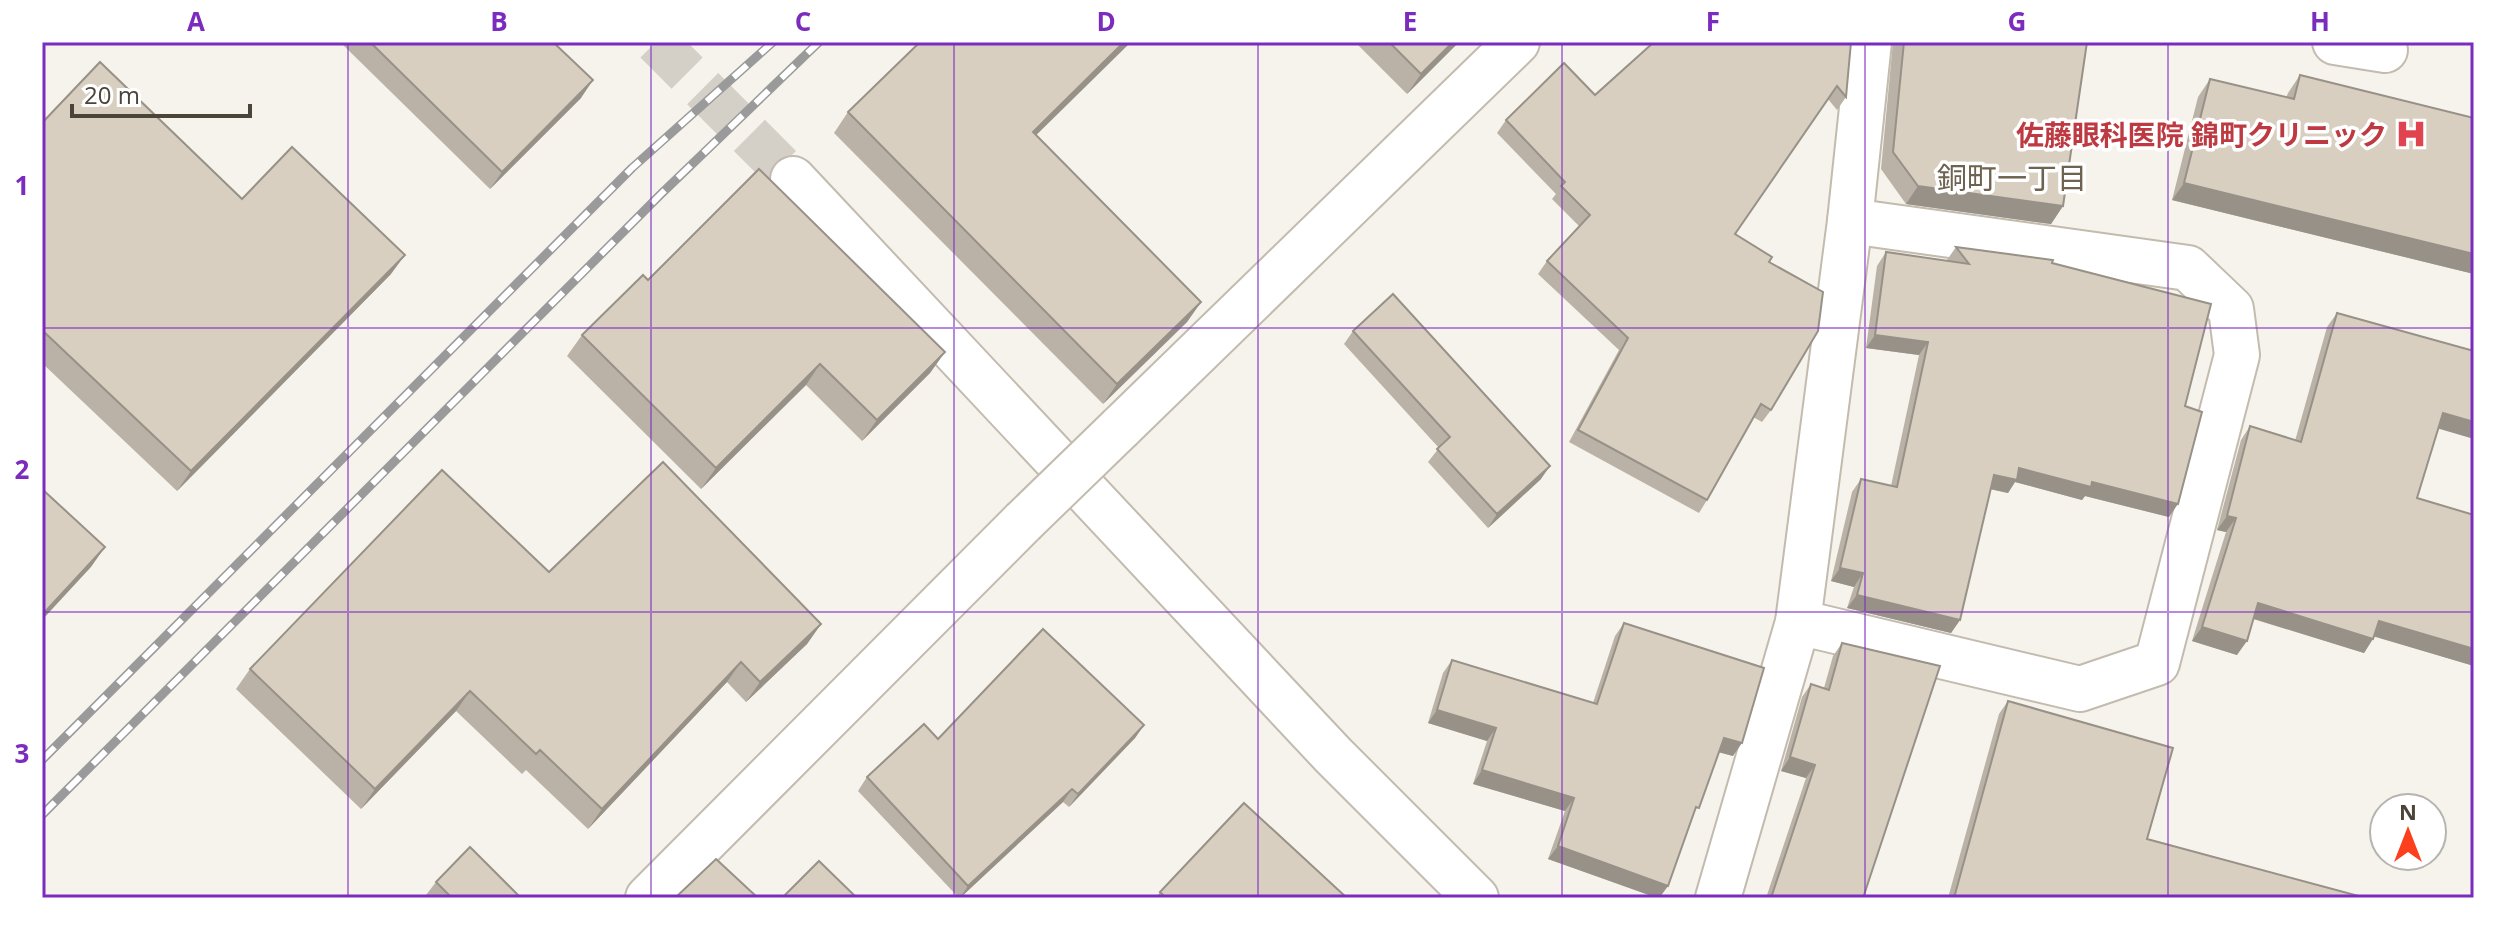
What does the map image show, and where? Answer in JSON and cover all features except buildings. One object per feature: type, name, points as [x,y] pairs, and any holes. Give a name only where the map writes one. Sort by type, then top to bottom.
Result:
[{"type":"street","points":[[648,898],[1023,522],[1517,42]]},
{"type":"street","points":[[1718,898],[1798,622],[1850,221],[1869,42]]},
{"type":"street","points":[[2335,42],[2385,50]]},
{"type":"street","points":[[793,179],[1333,755],[1476,898]]},
{"type":"street","points":[[1798,622],[2080,689],[2157,663],[2237,355],[2231,309],[2188,268],[1850,221]]},
{"type":"tunnel","points":[[656,42],[793,179]]},
{"type":"railway","points":[[42,760],[632,168],[773,42]]},
{"type":"railway","points":[[42,815],[661,194],[819,42]]},
{"type":"place","name":"佐藤眼科医院 錦町クリニック","points":[[2411,134]]},
{"type":"district","name":"銅町一丁目","points":[[2012,177]]}]
